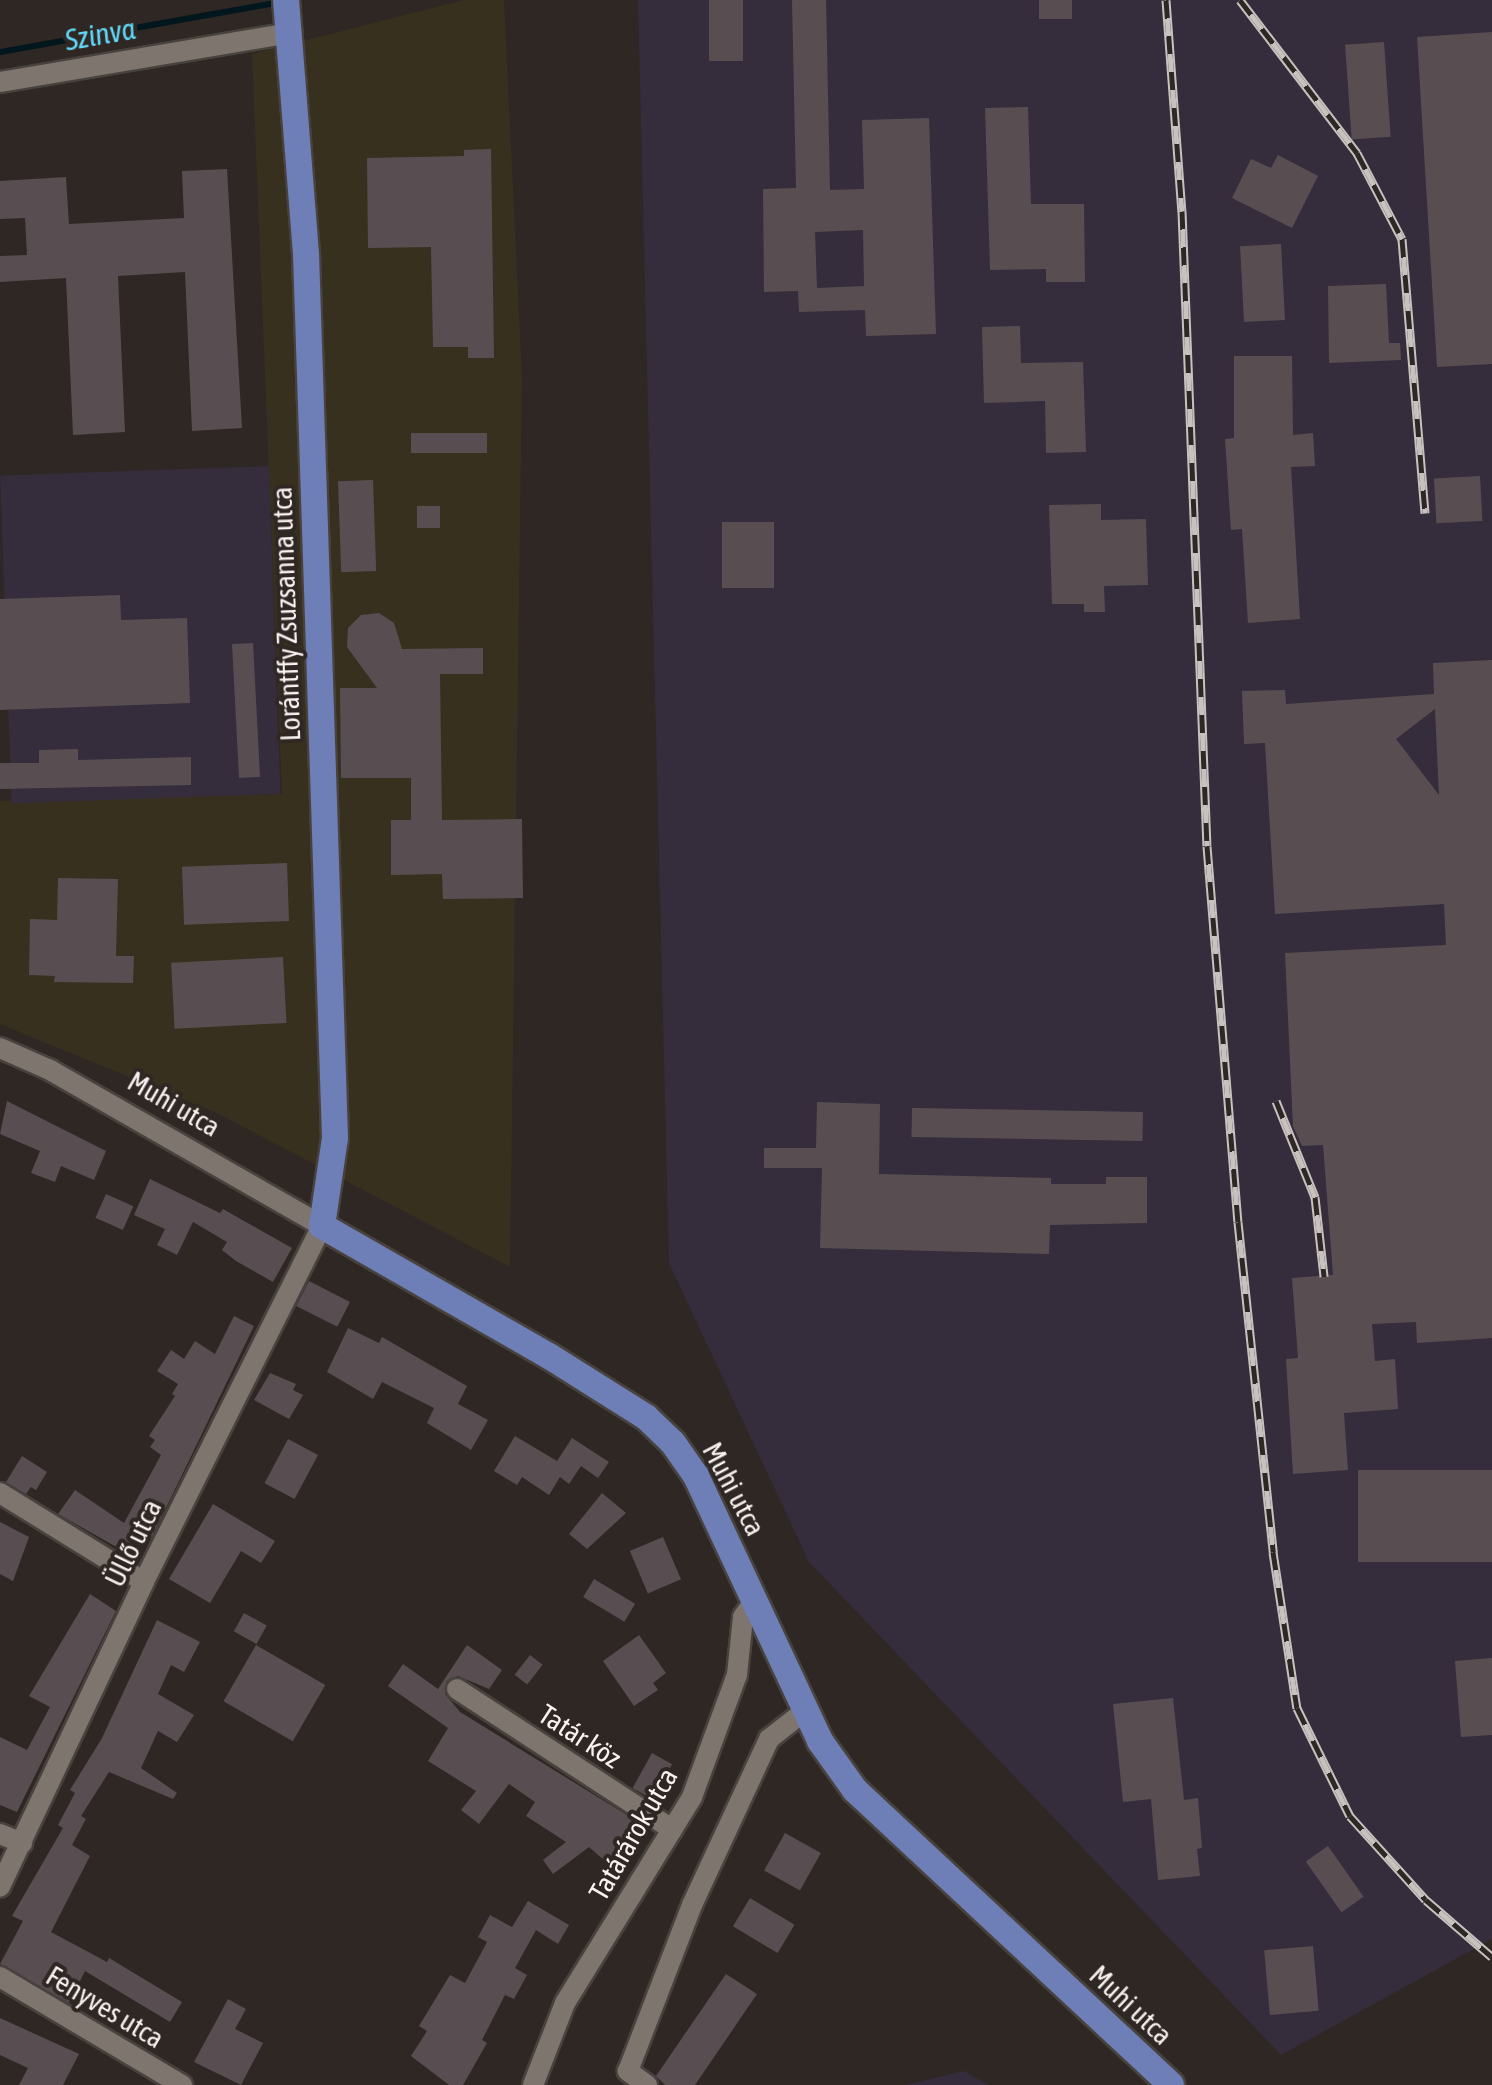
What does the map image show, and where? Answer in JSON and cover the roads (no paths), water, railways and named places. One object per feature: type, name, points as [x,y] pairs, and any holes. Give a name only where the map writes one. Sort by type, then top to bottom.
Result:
[{"type":"main road","name":"Lorántffy Zsuzsanna utca","points":[[286,0],[306,254],[335,1138],[322,1226]]},
{"type":"main road","name":"Muhi utca","points":[[322,1226],[646,1417],[696,1476],[820,1741],[855,1790],[891,1828],[1171,2085]]},
{"type":"street","points":[[0,82],[290,33]]},
{"type":"street","name":"Muhi utca","points":[[0,1048],[50,1070],[322,1226]]},
{"type":"street","name":"Üllő utca","points":[[0,1887],[144,1582],[322,1226]]},
{"type":"street","points":[[0,1493],[144,1582]]},
{"type":"street","name":"Tatárárok utca","points":[[533,2085],[565,2003],[692,1797],[737,1675],[740,1628],[754,1601]]},
{"type":"street","name":"Tatár köz","points":[[457,1689],[672,1829]]},
{"type":"street","points":[[647,2085],[628,2071],[692,1905],[769,1739],[806,1710]]},
{"type":"street","points":[[0,1834],[22,1843]]},
{"type":"street","name":"Fenyves utca","points":[[0,1977],[182,2085]]},
{"type":"waterway","name":"Szinva","points":[[0,52],[280,2]]},
{"type":"railway","points":[[1166,0],[1182,211],[1207,846],[1238,1222],[1273,1552],[1297,1708],[1350,1816],[1426,1900],[1492,1957]]},
{"type":"railway","points":[[1240,0],[1357,153],[1402,239],[1425,513]]},
{"type":"railway","points":[[1276,1101],[1315,1197],[1324,1276]]}]
